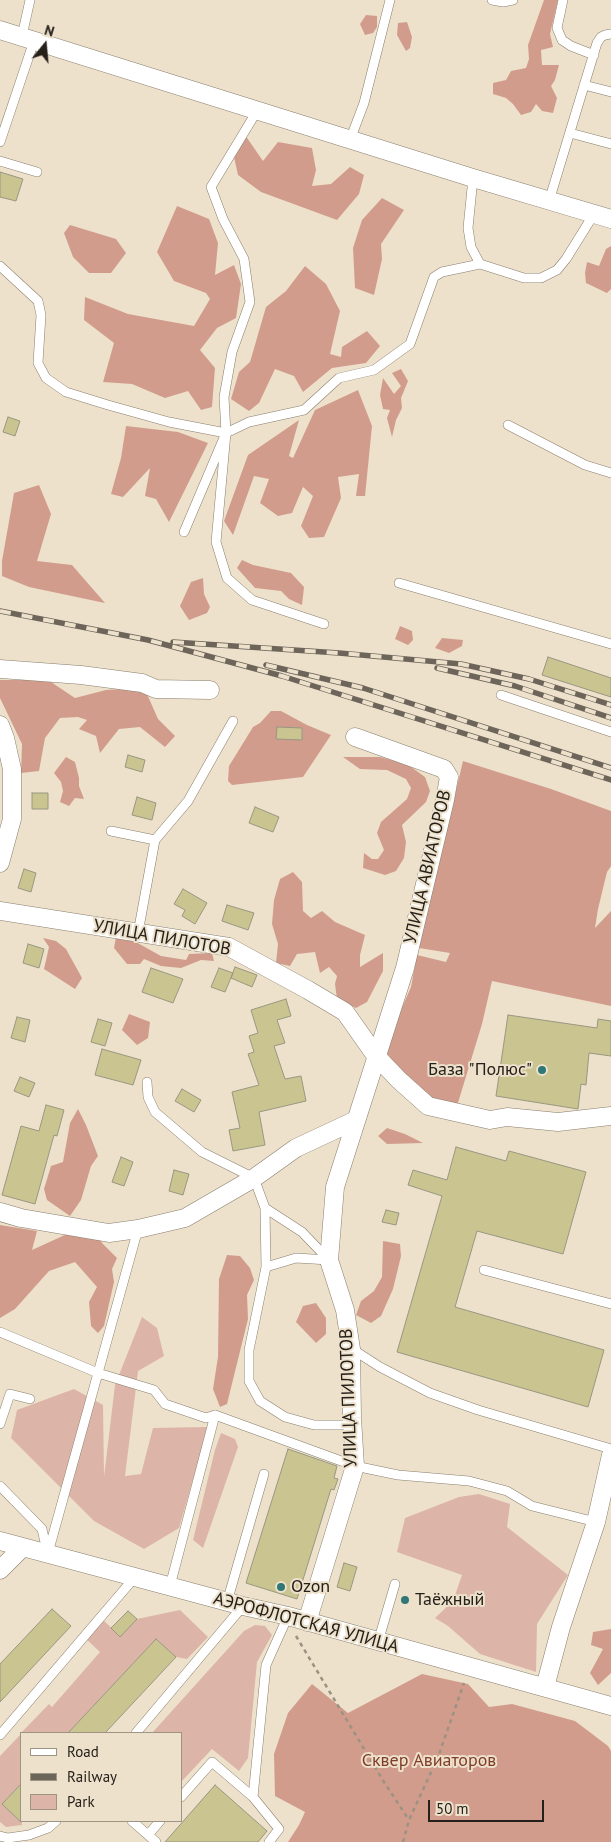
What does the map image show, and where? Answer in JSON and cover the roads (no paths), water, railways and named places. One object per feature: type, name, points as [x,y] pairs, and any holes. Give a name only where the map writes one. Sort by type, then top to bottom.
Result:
[{"type":"street","points":[[0,30],[350,140],[611,219]]},
{"type":"street","points":[[0,670],[99,677],[142,683],[156,689],[210,690]]},
{"type":"street","points":[[0,725],[12,769],[12,819],[0,863]]},
{"type":"street","name":"УЛИЦА АВИАТОРОВ","points":[[355,737],[444,769],[449,776],[405,968],[376,1056]]},
{"type":"street","name":"УЛИЦА ПИЛОТОВ","points":[[0,911],[229,947],[345,1012],[376,1056],[400,1082],[428,1106],[490,1120],[508,1117],[558,1122],[611,1116]]},
{"type":"street","name":"УЛИЦА ПИЛОТОВ","points":[[306,1622],[356,1466],[351,1349],[345,1310],[329,1260],[335,1188],[376,1056]]},
{"type":"street","points":[[0,1212],[21,1218],[109,1233],[138,1229],[185,1218],[254,1178],[296,1148],[356,1120]]},
{"type":"street","points":[[545,1687],[561,1627],[596,1522],[611,1455]]},
{"type":"street","name":"АЭРОФЛОТСКАЯ УЛИЦА","points":[[0,1541],[235,1604],[288,1616],[611,1706]]},
{"type":"street","points":[[0,1570],[23,1547]]},
{"type":"lane","points":[[0,142],[28,39],[30,0]]},
{"type":"lane","points":[[350,140],[364,103],[390,0]]},
{"type":"lane","points":[[492,0],[503,2],[512,0]]},
{"type":"lane","points":[[564,0],[557,28],[562,40],[571,46],[594,55]]},
{"type":"lane","points":[[550,201],[594,55],[601,38],[611,34]]},
{"type":"lane","points":[[584,85],[611,92]]},
{"type":"lane","points":[[257,111],[211,187],[223,219],[244,259],[250,302],[232,352],[224,397],[226,433],[216,542],[227,578],[252,600],[324,624]]},
{"type":"lane","points":[[570,133],[611,144]]},
{"type":"lane","points":[[0,161],[37,172]]},
{"type":"lane","points":[[473,178],[468,228],[472,247],[480,264]]},
{"type":"lane","points":[[0,266],[38,302],[41,315],[38,363],[46,378],[66,392],[108,405],[169,422],[226,433],[249,422],[304,410],[339,378],[374,370],[410,344],[434,277],[442,272],[480,264],[524,278],[541,278],[557,270],[594,214]]},
{"type":"lane","points":[[508,425],[585,465],[611,474]]},
{"type":"lane","points":[[184,532],[226,433]]},
{"type":"lane","points":[[399,583],[611,644]]},
{"type":"lane","points":[[501,696],[611,732]]},
{"type":"lane","points":[[138,933],[155,840],[188,801],[233,721]]},
{"type":"lane","points":[[111,831],[155,840]]},
{"type":"lane","points":[[147,1082],[148,1097],[156,1112],[202,1152],[254,1178],[265,1208],[266,1266],[249,1350],[249,1381],[260,1400],[285,1417],[314,1425],[353,1425]]},
{"type":"lane","points":[[265,1208],[302,1232],[329,1260]]},
{"type":"lane","points":[[48,1553],[138,1229]]},
{"type":"lane","points":[[266,1266],[296,1258],[329,1260]]},
{"type":"lane","points":[[484,1270],[611,1304]]},
{"type":"lane","points":[[0,1332],[98,1373],[154,1390],[165,1404],[206,1418],[215,1416],[356,1466],[398,1475],[469,1481],[508,1491],[532,1506],[596,1522]]},
{"type":"lane","points":[[351,1349],[380,1367],[430,1392],[478,1410],[611,1448]]},
{"type":"lane","points":[[0,1424],[10,1394],[30,1400]]},
{"type":"lane","points":[[170,1586],[215,1416]]},
{"type":"lane","points":[[137,1732],[235,1604],[264,1474]]},
{"type":"lane","points":[[0,1486],[42,1529],[48,1553]]},
{"type":"lane","points":[[0,1735],[135,1577]]},
{"type":"lane","points":[[378,1642],[394,1584]]},
{"type":"lane","points":[[253,1797],[266,1665],[288,1616]]},
{"type":"lane","points":[[182,1796],[212,1762],[253,1797],[279,1829],[269,1842]]},
{"type":"lane","points":[[0,1836],[32,1838],[55,1822]]},
{"type":"lane","points":[[133,1822],[156,1842]]},
{"type":"lane","points":[[148,1835],[159,1822]]},
{"type":"railway","points":[[0,611],[148,640],[282,676],[611,780]]},
{"type":"railway","points":[[173,642],[339,653],[461,664],[529,679],[611,705]]},
{"type":"railway","points":[[266,665],[363,688],[611,768]]},
{"type":"railway","points":[[437,668],[515,686],[611,718]]},
{"type":"place","name":"База \"Полюс\"","points":[[542,1070]]},
{"type":"place","name":"Ozon","points":[[281,1587]]},
{"type":"place","name":"Таёжный","points":[[405,1600]]},
{"type":"park label","name":"Сквер Авиаторов","points":[[429,1761]]}]
